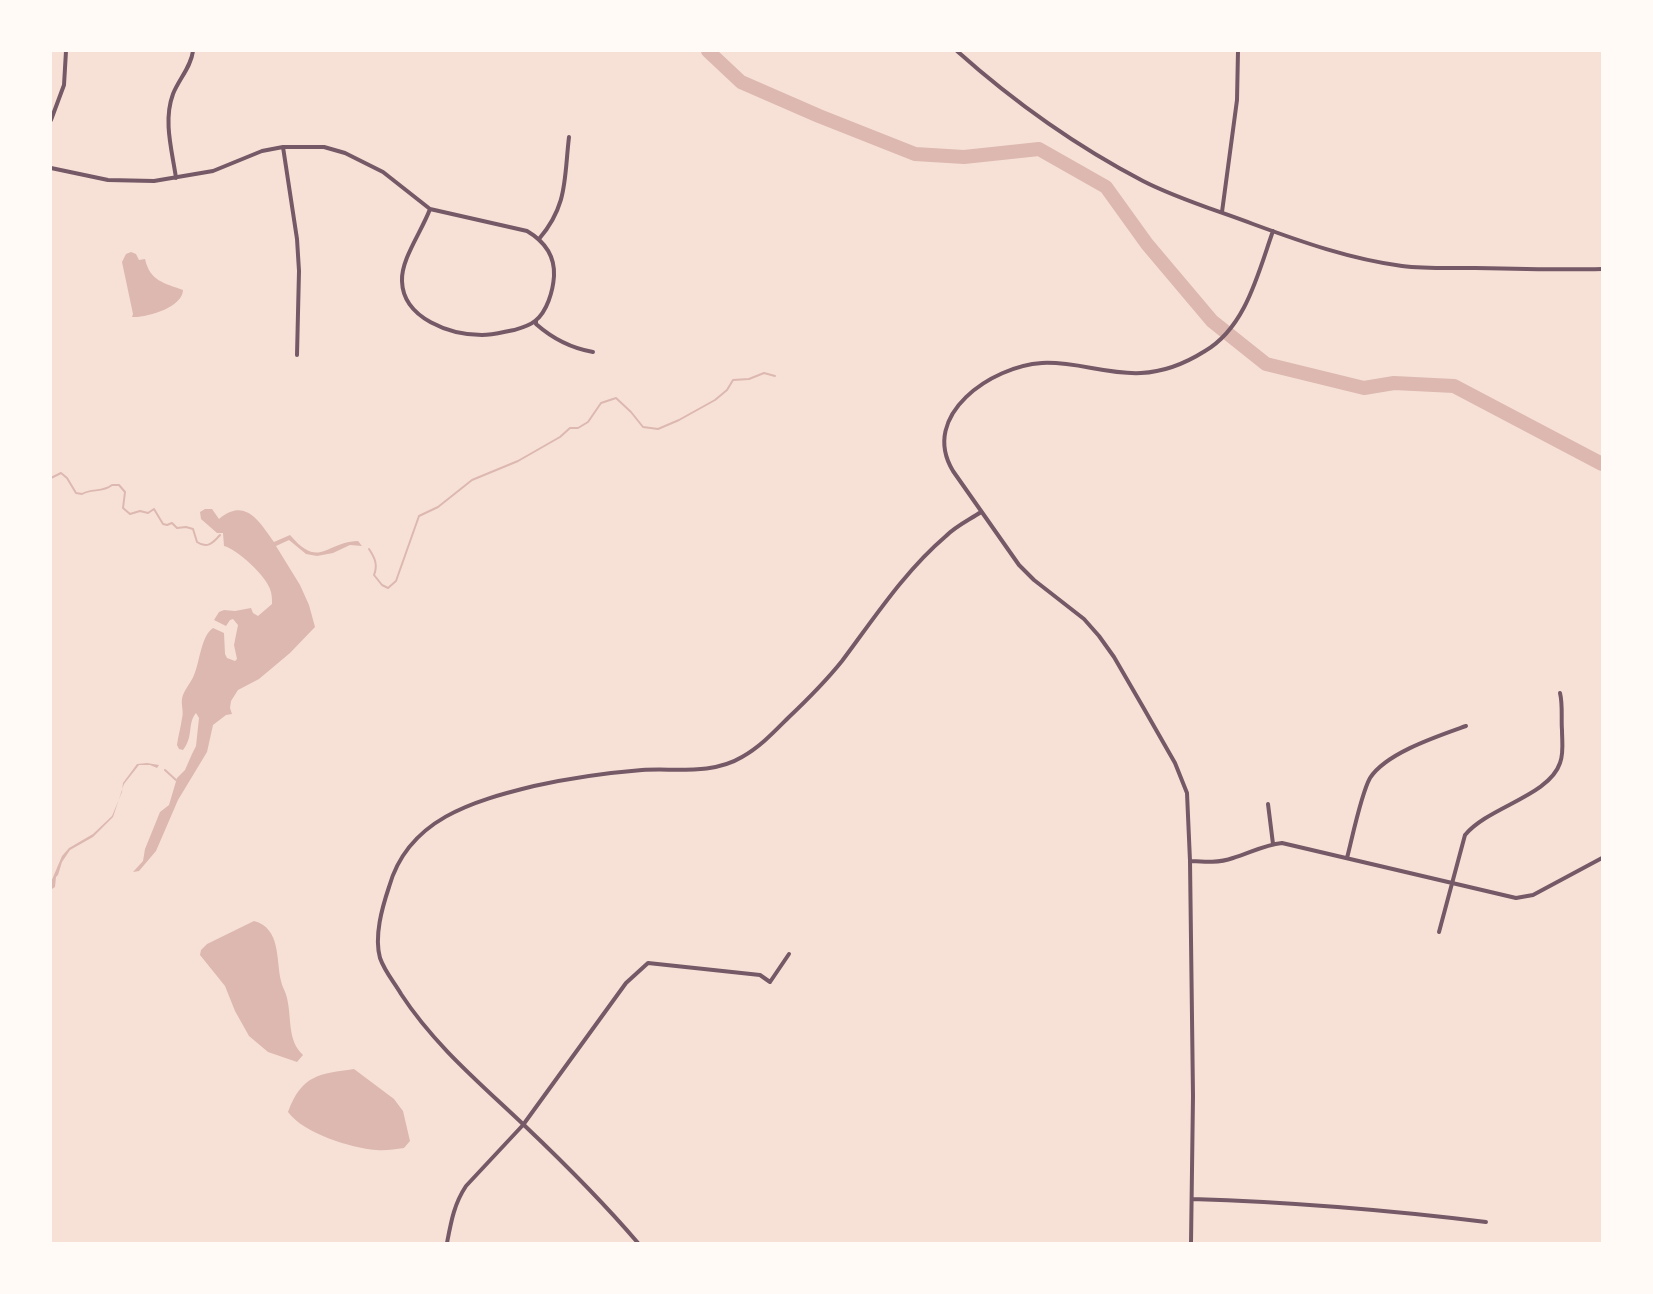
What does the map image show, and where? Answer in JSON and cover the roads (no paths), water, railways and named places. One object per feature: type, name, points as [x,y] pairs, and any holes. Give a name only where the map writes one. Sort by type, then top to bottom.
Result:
[{"type":"street","points":[[51,120],[64,86],[66,51]]},
{"type":"street","points":[[176,178],[168,128],[169,111],[174,93],[190,63],[193,51]]},
{"type":"street","points":[[957,51],[1005,92],[1101,157],[1165,191],[1341,254],[1404,266],[1547,270],[1602,269]]},
{"type":"street","points":[[1222,212],[1237,100],[1238,51]]},
{"type":"street","points":[[539,239],[555,218],[563,198],[569,137]]},
{"type":"street","points":[[283,147],[298,261],[297,355]]},
{"type":"street","points":[[51,168],[125,182],[176,178],[213,171],[262,151],[283,147],[324,147],[345,153],[392,177],[408,193],[430,209],[528,231],[539,239],[550,253],[554,278],[548,301],[536,321],[524,327],[500,333],[470,334],[445,328],[418,314],[412,308],[402,287],[403,270],[430,209]]},
{"type":"street","points":[[1191,1243],[1193,1096],[1190,861],[1188,801],[1182,779],[1129,682],[1091,626],[1019,565],[948,464],[943,440],[944,429],[949,417],[962,401],[1008,371],[1035,364],[1060,363],[1126,373],[1153,372],[1187,361],[1205,351],[1231,328],[1246,303],[1273,231]]},
{"type":"street","points":[[536,321],[536,324],[556,339],[580,350],[593,352]]},
{"type":"street","points":[[638,1243],[523,1125],[435,1040],[390,978],[379,955],[379,940],[383,908],[395,867],[407,848],[421,834],[466,806],[494,796],[574,777],[646,770],[708,768],[729,764],[743,757],[761,744],[818,687],[840,662],[897,585],[917,563],[948,533],[981,512]]},
{"type":"street","points":[[1439,932],[1464,835],[1490,815],[1544,785],[1556,772],[1562,758],[1560,693]]},
{"type":"street","points":[[1347,858],[1367,784],[1375,772],[1395,756],[1466,726]]},
{"type":"street","points":[[1268,804],[1273,844]]},
{"type":"street","points":[[1190,861],[1227,860],[1282,843],[1451,884],[1521,898],[1539,892],[1602,858]]},
{"type":"street","points":[[447,1243],[452,1213],[462,1191],[523,1125],[626,983],[648,963],[760,975],[770,982],[789,954]]},
{"type":"street","points":[[1192,1200],[1253,1201],[1429,1215],[1486,1222]]},
{"type":"waterway","points":[[708,51],[741,82],[915,154],[964,157],[1039,149],[1106,187],[1147,244],[1212,321],[1266,364],[1364,388],[1394,383],[1454,386],[1602,464]]},
{"type":"waterway","points":[[369,549],[375,562],[374,575],[382,585],[388,588],[396,581],[419,516],[438,507],[472,480],[518,461],[560,437],[570,428],[578,428],[588,422],[601,403],[616,398],[643,427],[658,429],[715,400],[727,390],[733,380],[749,379],[764,373],[775,376]]},
{"type":"waterway","points":[[51,478],[61,473],[76,493],[82,494],[119,485],[125,492],[123,508],[130,514],[140,511],[148,513],[154,509],[163,524],[172,523],[177,528],[193,529],[197,542],[204,545],[212,543],[220,535]]},
{"type":"waterway","points":[[165,770],[176,780]]}]
